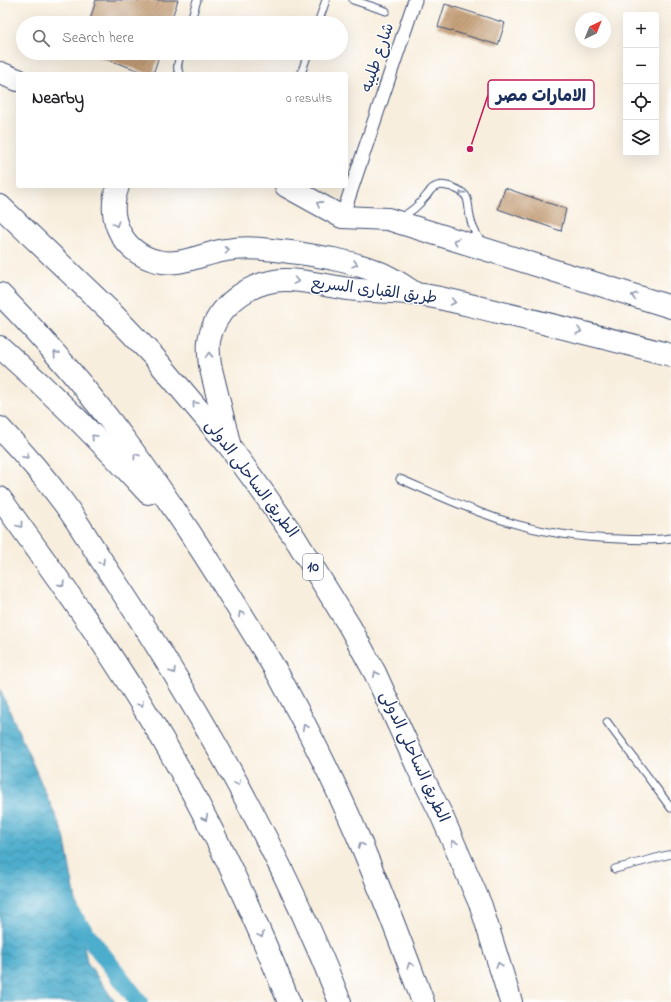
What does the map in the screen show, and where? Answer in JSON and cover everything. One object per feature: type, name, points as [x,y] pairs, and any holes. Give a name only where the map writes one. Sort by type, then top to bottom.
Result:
[{"type":"highway","points":[[0,73],[16,79]]},
{"type":"highway","points":[[117,188],[114,195],[113,213],[118,230],[128,245],[141,256],[158,262],[176,262],[222,250],[237,248],[267,249],[324,257],[350,263],[379,272],[396,280],[416,294]]},
{"type":"highway","points":[[290,188],[342,217],[388,219],[490,252],[671,307]]},
{"type":"highway","name":"الطريق الساحلى الدولى","points":[[0,206],[113,314],[159,362],[230,447],[295,538],[331,595],[375,673],[418,768],[441,814],[481,906],[511,1002]]},
{"type":"highway","name":"طريق القبارى السريع","points":[[230,447],[208,353],[212,329],[218,318],[235,299],[260,285],[274,281],[289,279],[352,289],[416,294],[582,332],[671,355]]},
{"type":"highway","points":[[0,294],[67,367],[112,422],[207,557],[277,674],[320,755],[364,851],[393,921],[423,1002]]},
{"type":"highway","points":[[0,348],[28,372],[130,472],[207,557]]},
{"type":"highway","points":[[0,428],[29,459],[64,503],[146,627],[184,688],[253,812],[306,923],[340,1002]]},
{"type":"highway","points":[[0,498],[91,627],[142,705],[188,784],[230,866],[268,950],[289,1002]]},
{"type":"street","name":"شارع طليبه","points":[[342,217],[415,0]]},
{"type":"lane","points":[[192,16],[197,0]]},
{"type":"lane","points":[[320,16],[326,0]]},
{"type":"lane","points":[[353,0],[386,11]]},
{"type":"lane","points":[[179,60],[177,67],[179,72]]},
{"type":"lane","points":[[302,72],[306,60]]},
{"type":"lane","points":[[388,219],[400,218],[410,213],[432,189],[437,186],[443,185],[453,188],[463,192],[467,196],[469,201],[470,218],[474,230],[481,242],[490,252]]},
{"type":"lane","points":[[400,479],[480,512],[541,530],[572,536],[603,539],[635,540],[671,538]]},
{"type":"lane","points":[[607,722],[671,808]]},
{"type":"lane","points":[[615,869],[671,854]]},
{"type":"water","points":[[0,689],[64,835],[87,962],[115,1002],[0,1002]]},
{"type":"building","points":[[96,0],[178,0],[172,16],[91,16]]},
{"type":"building","points":[[445,4],[505,23],[498,45],[438,27]]},
{"type":"building","points":[[108,60],[158,60],[154,72],[143,72]]},
{"type":"building","points":[[505,188],[566,209],[561,231],[498,209]]},
{"type":"waterway","points":[[65,906],[139,1002]]},
{"type":"place","name":"الامارات مصر","points":[[470,149]]}]
